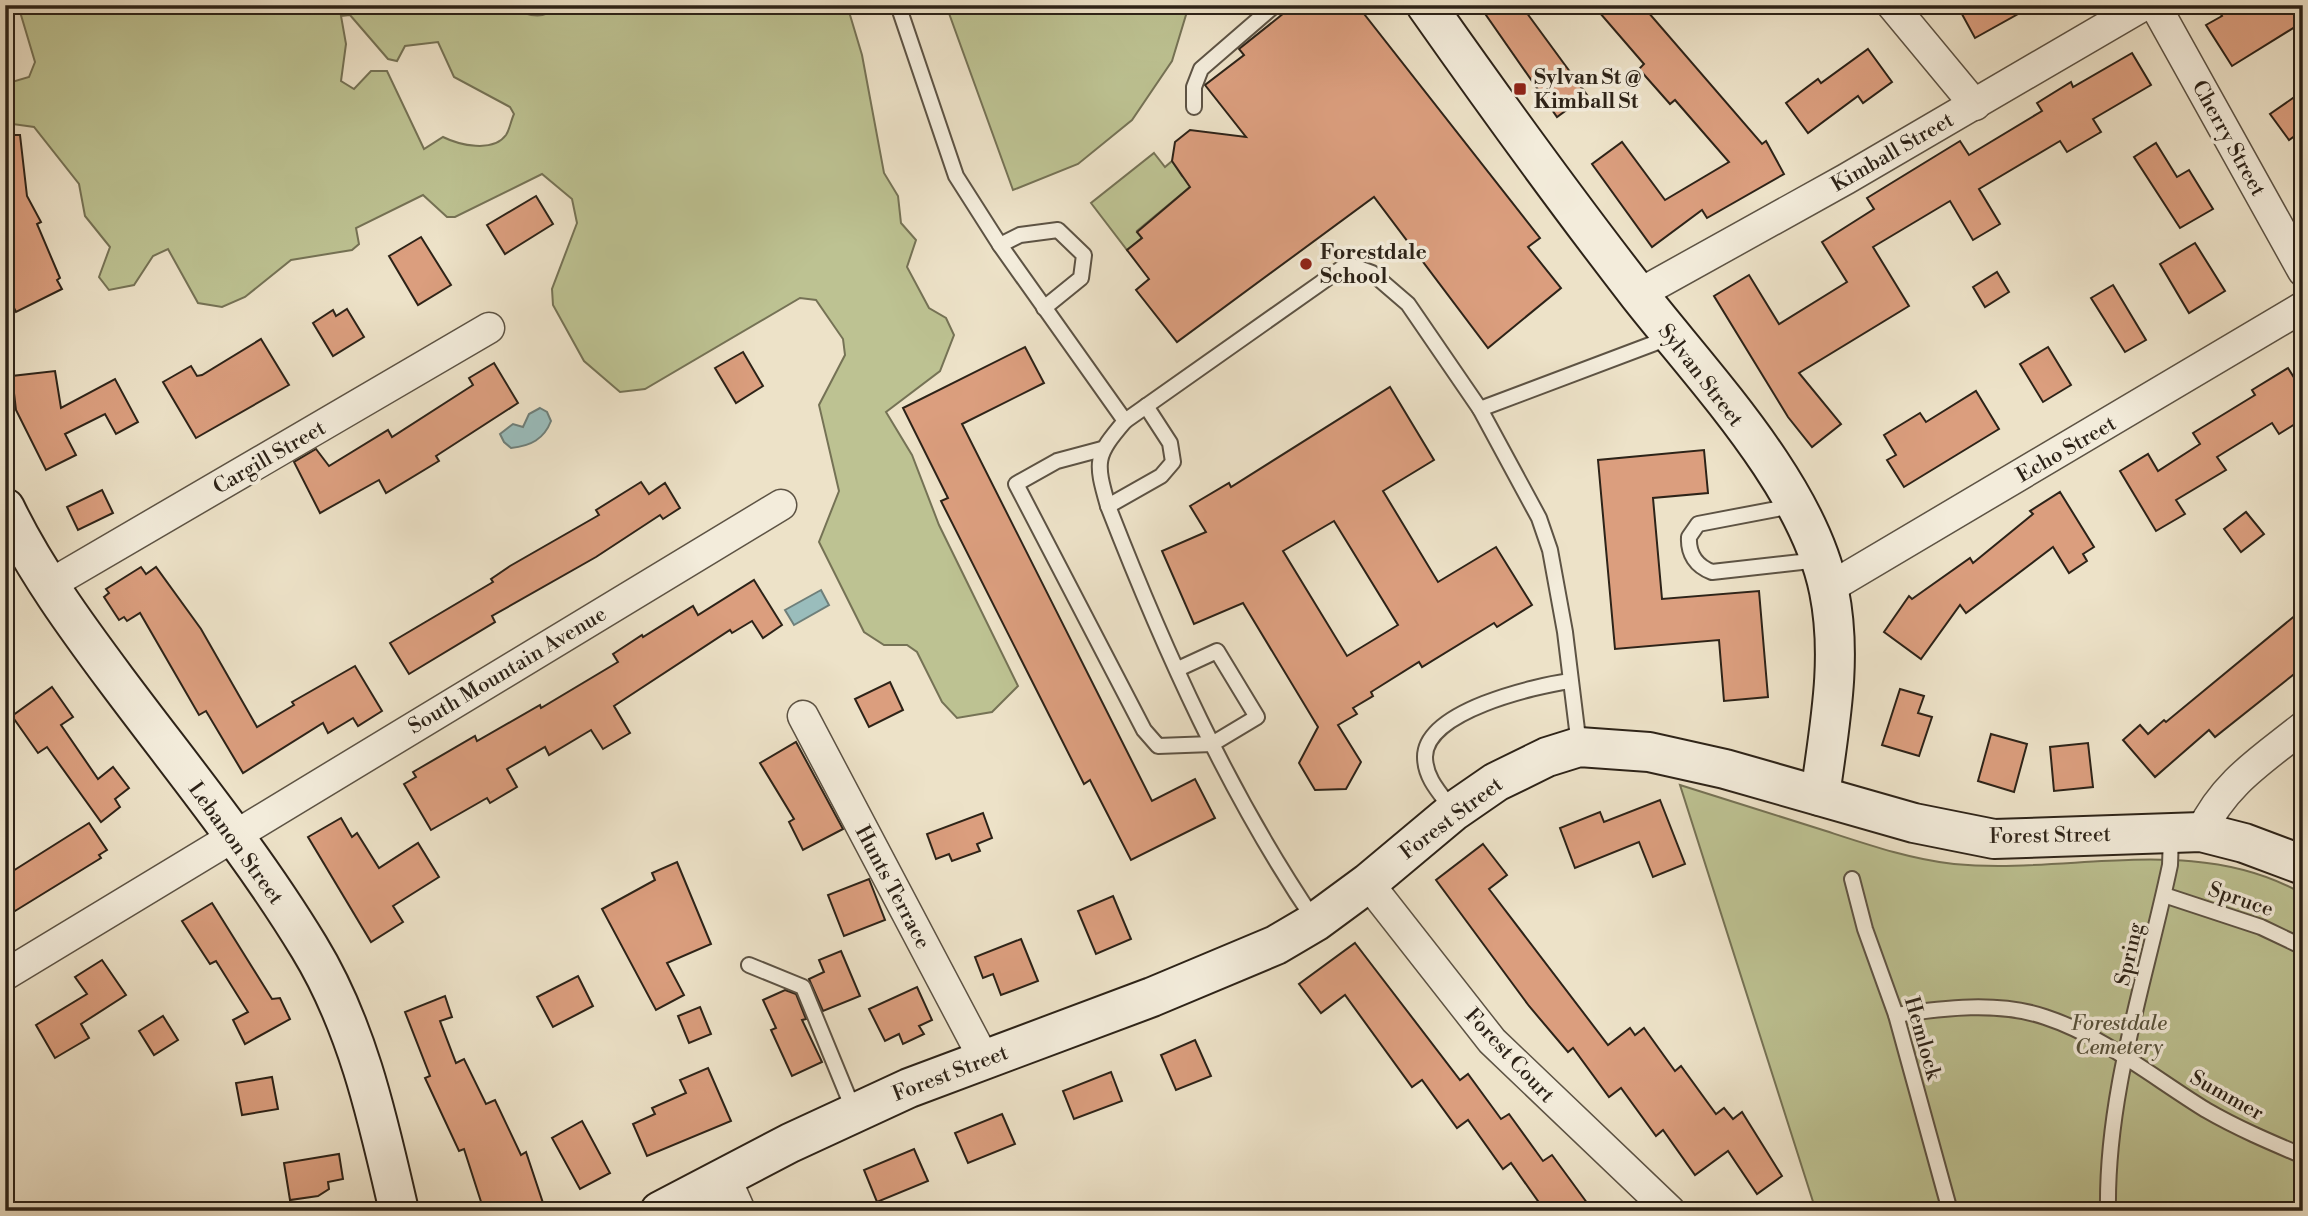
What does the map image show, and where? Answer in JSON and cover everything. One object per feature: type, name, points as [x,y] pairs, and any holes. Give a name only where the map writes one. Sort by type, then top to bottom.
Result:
[{"type":"street","name":"Sylvan Street","points":[[1426,5],[1639,294],[1770,464],[1806,521],[1824,574],[1837,636],[1835,683],[1820,796]]},
{"type":"street","points":[[1892,5],[1975,105]]},
{"type":"street","name":"Kimball Street","points":[[1639,294],[1975,105],[2144,5]]},
{"type":"street","name":"Cherry Street","points":[[2155,5],[2303,271]]},
{"type":"street","name":"Echo Street","points":[[1824,574],[2303,307]]},
{"type":"street","name":"Cargill Street","points":[[49,585],[489,328]]},
{"type":"street","name":"South Mountain Avenue","points":[[5,975],[781,505]]},
{"type":"street","name":"Lebanon Street","points":[[5,508],[49,585],[233,835],[310,947],[343,1013],[364,1071],[399,1211]]},
{"type":"street","name":"Hunts Terrace","points":[[803,716],[984,1059]]},
{"type":"street","points":[[2186,832],[2212,808],[2230,786],[2303,727]]},
{"type":"street","name":"Forest Street","points":[[660,1211],[854,1112],[984,1059],[1240,962],[1315,922],[1368,883],[1454,811],[1496,782],[1547,757],[1579,747],[1649,752],[1914,823],[1994,839],[2186,832],[2244,843],[2303,865]]},
{"type":"street","name":"Forest Court","points":[[1368,883],[1492,1041],[1670,1211]]},
{"type":"street","points":[[725,1177],[740,1211]]},
{"type":"lane","points":[[898,5],[956,176],[1000,245],[1125,421]]},
{"type":"lane","points":[[1194,107],[1194,87],[1201,69],[1275,5]]},
{"type":"lane","points":[[1000,245],[1020,236],[1058,230],[1084,254],[1081,278],[1044,308]]},
{"type":"lane","points":[[1315,922],[1264,842],[1212,744],[1108,506],[1099,472],[1102,449],[1125,421],[1326,276],[1342,268],[1356,267],[1372,273],[1392,287],[1408,304],[1480,409],[1545,534],[1565,632],[1579,747]]},
{"type":"lane","points":[[1480,409],[1673,336]]},
{"type":"lane","points":[[1108,506],[1161,476],[1174,459],[1170,443],[1146,406]]},
{"type":"lane","points":[[1102,449],[1057,461],[1016,484],[1150,739],[1165,748],[1212,744],[1258,717],[1217,651],[1178,668]]},
{"type":"lane","points":[[1797,505],[1698,524],[1689,537],[1691,555],[1704,569],[1712,572],[1824,574]]},
{"type":"lane","points":[[1454,811],[1428,775],[1425,757],[1430,741],[1447,726],[1485,702],[1525,688],[1570,681]]},
{"type":"lane","name":"Spring","points":[[2108,1211],[2113,1115],[2172,859],[2186,832]]},
{"type":"lane","name":"Hemlock","points":[[1853,879],[1865,929],[1896,1015],[1950,1211]]},
{"type":"lane","name":"Spruce","points":[[2164,895],[2261,927],[2303,947]]},
{"type":"lane","points":[[749,965],[803,987],[854,1112]]},
{"type":"lane","name":"Summer","points":[[1896,1015],[1936,1009],[1988,1009],[2043,1016],[2082,1032],[2208,1110],[2303,1156]]},
{"type":"green space","points":[[18,5],[506,5],[526,14],[540,15],[552,11],[557,5],[847,5],[862,55],[884,173],[898,196],[901,223],[916,240],[907,267],[929,308],[946,318],[954,335],[940,371],[886,412],[912,455],[939,525],[1018,686],[992,712],[957,718],[942,702],[917,652],[907,645],[884,645],[864,632],[819,542],[839,491],[819,405],[845,355],[843,339],[816,300],[800,298],[645,389],[620,392],[584,361],[553,305],[552,289],[577,223],[572,199],[542,174],[455,217],[447,217],[423,195],[356,228],[359,244],[352,250],[291,260],[245,297],[222,307],[198,303],[168,249],[153,256],[134,285],[109,290],[99,277],[110,247],[85,216],[79,184],[34,127],[5,123],[5,84],[29,77],[35,62]],"holes":[[[350,15],[388,59],[397,61],[405,46],[438,42],[454,77],[510,107],[514,114],[506,135],[500,141],[485,146],[467,145],[443,137],[424,149],[387,71],[371,71],[354,89],[341,81],[346,44],[341,16]]]},
{"type":"green space","points":[[946,5],[1189,5],[1172,61],[1132,120],[1078,164],[1013,190]]},
{"type":"green space","points":[[1154,153],[1165,167],[1172,161],[1182,176],[1196,186],[1190,187],[1137,231],[1142,238],[1127,250],[1091,203]]},
{"type":"green space","name":"Forestdale Cemetery","points":[[1680,785],[1874,846],[1938,862],[1998,866],[2176,860],[2219,865],[2262,875],[2303,894],[2303,1211],[1816,1211]]},
{"type":"water","points":[[540,408],[547,412],[551,421],[541,437],[531,443],[511,448],[504,442],[500,434],[513,424],[523,427],[529,414]]},
{"type":"water","points":[[821,590],[829,605],[794,625],[785,610]]},
{"type":"building","points":[[1294,5],[1357,5],[1540,238],[1528,247],[1561,288],[1488,348],[1374,197],[1177,342],[1136,290],[1149,279],[1127,250],[1142,238],[1137,232],[1190,187],[1172,161],[1175,142],[1190,130],[1246,137],[1205,85],[1244,55],[1239,49]]},
{"type":"building","points":[[1479,5],[1521,5],[1587,95],[1557,117]]},
{"type":"building","points":[[1593,5],[1642,5],[1762,144],[1766,141],[1784,174],[1707,218],[1702,210],[1652,247],[1592,164],[1622,142],[1665,200],[1729,162],[1675,100],[1670,104],[1639,69],[1644,64]]},
{"type":"building","points":[[1957,5],[2034,5],[1975,38]]},
{"type":"building","points":[[2215,5],[2303,5],[2303,22],[2232,66],[2206,25],[2222,16]]},
{"type":"building","points":[[1868,49],[1892,82],[1863,103],[1858,96],[1808,133],[1786,103],[1818,79],[1821,83]]},
{"type":"building","points":[[2132,53],[2151,85],[2093,119],[2101,132],[2067,152],[2060,141],[1979,189],[2000,224],[1973,240],[1950,201],[1873,247],[1909,306],[1799,373],[1841,424],[1812,447],[1788,417],[1714,296],[1749,275],[1779,324],[1847,282],[1822,242],[1874,209],[1867,198],[1960,141],[1969,155],[2042,111],[2037,103],[2071,82],[2073,87]]},
{"type":"building","points":[[2303,91],[2303,130],[2289,140],[2270,114]]},
{"type":"building","points":[[5,135],[20,135],[27,196],[41,222],[37,224],[62,289],[16,312],[5,290]]},
{"type":"building","points":[[2156,143],[2177,177],[2189,170],[2213,209],[2180,228],[2134,157]]},
{"type":"building","points":[[536,196],[553,224],[505,254],[487,225]]},
{"type":"building","points":[[421,237],[451,285],[418,305],[389,256]]},
{"type":"building","points":[[2195,243],[2225,291],[2189,313],[2160,264]]},
{"type":"building","points":[[1997,272],[2009,292],[1985,307],[1973,287]]},
{"type":"building","points":[[2113,285],[2146,340],[2125,352],[2091,298]]},
{"type":"building","points":[[347,309],[364,337],[333,356],[313,323],[333,310],[336,316]]},
{"type":"building","points":[[261,339],[289,385],[196,438],[163,382],[191,366],[197,376],[202,375]]},
{"type":"building","points":[[1025,347],[1044,383],[962,424],[1152,801],[1195,779],[1215,818],[1131,860],[1090,780],[1084,784],[941,501],[948,498],[903,408]]},
{"type":"building","points":[[2048,347],[2071,385],[2043,402],[2020,364]]},
{"type":"building","points":[[743,352],[763,386],[736,403],[715,368]]},
{"type":"building","points":[[494,363],[518,403],[436,456],[439,461],[386,493],[379,480],[320,513],[294,462],[316,449],[329,466],[388,430],[392,437],[473,385],[469,378]]},
{"type":"building","points":[[2288,368],[2303,392],[2303,419],[2279,434],[2272,423],[2217,457],[2226,470],[2176,500],[2185,514],[2156,531],[2120,471],[2148,454],[2158,471],[2200,444],[2193,433],[2255,395],[2252,390]]},
{"type":"building","points":[[55,371],[61,408],[115,379],[138,422],[116,434],[105,414],[65,434],[76,455],[46,470],[16,410],[12,376]]},
{"type":"building","points":[[1390,387],[1434,460],[1383,491],[1438,582],[1496,547],[1532,605],[1497,627],[1494,623],[1422,667],[1419,662],[1371,692],[1373,696],[1353,708],[1357,714],[1338,725],[1361,762],[1346,789],[1315,790],[1299,763],[1318,727],[1243,603],[1194,624],[1162,551],[1206,532],[1190,506],[1229,483],[1231,487]],"holes":[[[1334,521],[1398,625],[1347,656],[1283,551]]]},
{"type":"building","points":[[1976,391],[1999,429],[1904,487],[1887,460],[1896,455],[1884,435],[1920,413],[1926,422]]},
{"type":"building","points":[[1704,450],[1708,493],[1653,498],[1662,599],[1759,591],[1768,697],[1724,701],[1719,640],[1615,649],[1598,460]]},
{"type":"building","points":[[641,482],[649,494],[665,483],[680,508],[663,519],[660,515],[596,557],[492,616],[495,622],[409,674],[390,643],[493,582],[491,579],[510,566],[599,515],[596,510]]},
{"type":"building","points":[[102,490],[113,513],[78,530],[67,507]]},
{"type":"building","points":[[2060,492],[2094,547],[2083,554],[2087,561],[2069,573],[2053,547],[1966,613],[1960,605],[1921,659],[1884,632],[1909,596],[1912,599],[1970,558],[1973,563],[2033,514],[2030,511]]},
{"type":"building","points":[[2246,512],[2264,534],[2241,552],[2224,529]]},
{"type":"building","points":[[141,567],[146,574],[156,567],[201,629],[257,727],[294,705],[292,702],[355,666],[382,711],[358,726],[353,718],[328,733],[323,723],[243,773],[206,711],[199,715],[140,613],[127,621],[124,617],[119,620],[104,597],[109,593],[106,589]]},
{"type":"building","points":[[754,580],[782,625],[763,638],[752,621],[732,633],[730,630],[614,706],[630,733],[603,749],[591,730],[549,755],[545,747],[507,769],[517,787],[490,803],[487,798],[431,830],[404,784],[416,777],[413,772],[475,736],[477,741],[540,705],[541,708],[618,662],[613,654],[693,606],[698,615]]},
{"type":"building","points":[[2303,609],[2303,667],[2215,737],[2209,730],[2155,777],[2123,740],[2140,725],[2148,734],[2164,720],[2166,722]]},
{"type":"building","points":[[890,682],[903,710],[869,727],[855,699]]},
{"type":"building","points":[[52,687],[73,717],[61,725],[98,779],[113,767],[129,788],[115,799],[120,807],[101,822],[47,747],[38,753],[12,716]]},
{"type":"building","points":[[1900,689],[1924,696],[1918,713],[1932,717],[1919,756],[1882,745]]},
{"type":"building","points":[[1991,734],[2027,744],[2014,792],[1978,781]]},
{"type":"building","points":[[796,742],[843,829],[803,850],[789,822],[794,819],[760,763]]},
{"type":"building","points":[[2088,743],[2093,787],[2054,791],[2050,747]]},
{"type":"building","points":[[1660,800],[1685,864],[1653,877],[1639,842],[1575,868],[1560,828],[1600,812],[1604,822]]},
{"type":"building","points":[[983,813],[992,838],[977,844],[980,851],[952,861],[949,854],[936,859],[927,834]]},
{"type":"building","points":[[341,818],[352,837],[357,833],[379,868],[418,843],[439,877],[393,906],[403,922],[371,942],[308,837]]},
{"type":"building","points":[[89,823],[107,850],[99,855],[101,858],[15,911],[5,896],[5,876]]},
{"type":"building","points":[[1483,844],[1507,875],[1489,889],[1608,1045],[1630,1028],[1635,1035],[1644,1028],[1675,1071],[1681,1066],[1716,1114],[1724,1108],[1733,1119],[1742,1112],[1782,1176],[1757,1194],[1728,1151],[1695,1175],[1663,1130],[1656,1136],[1621,1088],[1609,1097],[1573,1048],[1568,1052],[1529,1006],[1436,880]]},
{"type":"building","points":[[677,862],[711,944],[667,963],[684,995],[656,1010],[602,909],[655,880],[652,873]]},
{"type":"building","points":[[869,879],[885,920],[844,936],[828,895]]},
{"type":"building","points":[[1113,896],[1131,939],[1096,954],[1078,911]]},
{"type":"building","points":[[212,903],[272,999],[280,998],[290,1019],[245,1044],[233,1020],[248,1012],[216,961],[210,964],[182,921]]},
{"type":"building","points":[[1021,939],[1038,981],[1001,995],[993,974],[983,978],[975,957]]},
{"type":"building","points":[[1355,943],[1460,1080],[1468,1074],[1501,1119],[1509,1114],[1543,1161],[1552,1155],[1593,1211],[1545,1211],[1511,1163],[1503,1169],[1468,1120],[1457,1128],[1422,1080],[1412,1087],[1345,995],[1321,1013],[1299,984]]},
{"type":"building","points":[[841,951],[860,996],[823,1011],[809,979],[824,972],[819,960]]},
{"type":"building","points":[[102,960],[126,995],[81,1024],[89,1038],[55,1058],[36,1025],[87,994],[75,977]]},
{"type":"building","points":[[578,976],[593,1006],[553,1027],[537,997]]},
{"type":"building","points":[[917,987],[932,1020],[919,1026],[924,1034],[903,1044],[899,1034],[885,1041],[869,1009]]},
{"type":"building","points":[[785,990],[796,994],[806,1019],[802,1020],[822,1062],[792,1076],[771,1030],[776,1028],[763,1000]]},
{"type":"building","points":[[445,996],[452,1017],[440,1021],[456,1063],[464,1059],[486,1104],[495,1100],[521,1155],[526,1152],[544,1206],[531,1211],[484,1211],[464,1149],[459,1151],[425,1078],[430,1076],[405,1012]]},
{"type":"building","points":[[700,1007],[711,1034],[689,1043],[678,1016]]},
{"type":"building","points":[[163,1016],[178,1040],[154,1055],[139,1031]]},
{"type":"building","points":[[1195,1040],[1211,1076],[1176,1090],[1161,1055]]},
{"type":"building","points":[[708,1068],[731,1121],[647,1156],[633,1124],[655,1114],[652,1108],[686,1093],[680,1080]]},
{"type":"building","points":[[1111,1072],[1122,1101],[1074,1119],[1063,1091]]},
{"type":"building","points":[[272,1077],[278,1109],[242,1115],[236,1083]]},
{"type":"building","points":[[1002,1114],[1015,1144],[968,1163],[955,1133]]},
{"type":"building","points":[[582,1121],[610,1173],[580,1189],[552,1138]]},
{"type":"building","points":[[914,1149],[928,1181],[877,1202],[864,1170]]},
{"type":"building","points":[[339,1154],[343,1179],[328,1182],[329,1189],[318,1196],[290,1200],[284,1163]]},
{"type":"place","name":"Sylvan St @ Kimball St","points":[[1520,89]]},
{"type":"place","name":"Forestdale School","points":[[1306,264]]}]
